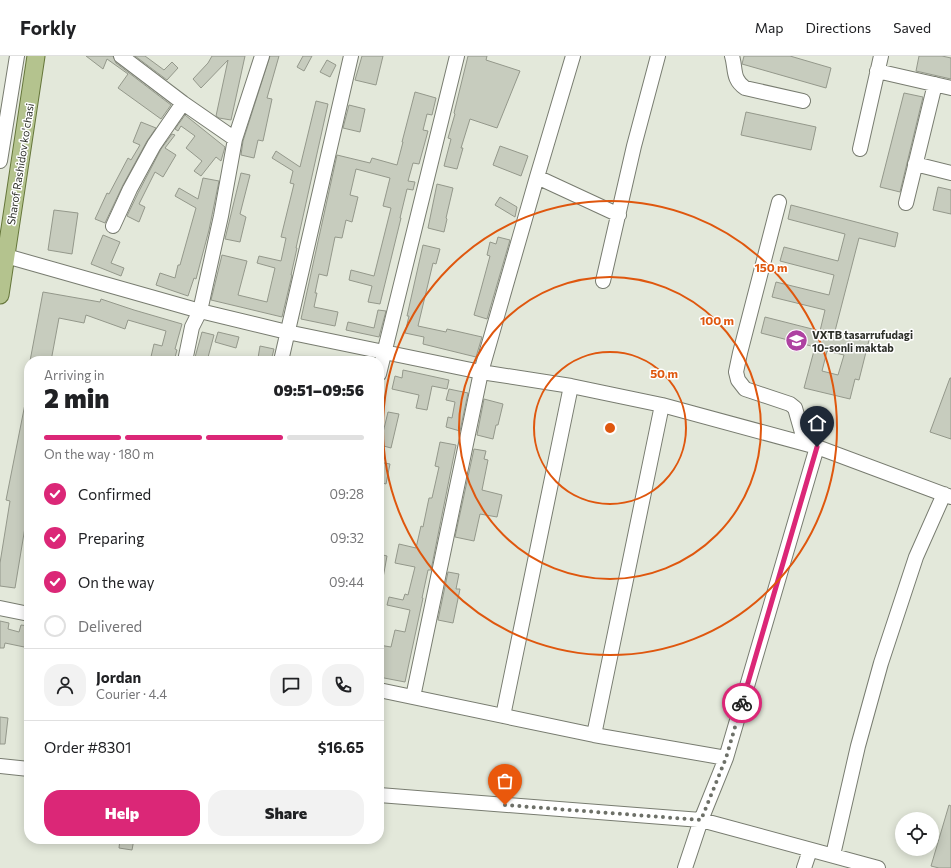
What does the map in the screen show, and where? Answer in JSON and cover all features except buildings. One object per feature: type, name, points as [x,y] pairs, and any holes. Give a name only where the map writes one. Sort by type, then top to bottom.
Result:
[{"type":"main road","name":"Sharof Rashidov ko'chasi","points":[[0,295],[36,56]]},
{"type":"street","points":[[0,161],[17,56]]},
{"type":"street","points":[[121,56],[183,103],[235,139]]},
{"type":"street","points":[[186,356],[192,327],[200,311],[221,216],[235,139],[262,56]]},
{"type":"street","points":[[282,356],[351,56]]},
{"type":"street","points":[[383,356],[457,56]]},
{"type":"street","points":[[413,696],[481,372],[573,56]]},
{"type":"street","points":[[603,281],[634,146],[658,56]]},
{"type":"street","points":[[732,56],[735,77],[738,84],[745,88],[803,101]]},
{"type":"street","points":[[860,149],[881,56]]},
{"type":"street","points":[[877,71],[951,88]]},
{"type":"street","points":[[906,203],[935,84]]},
{"type":"street","points":[[113,226],[130,189],[154,145],[183,103]]},
{"type":"street","points":[[915,164],[951,173]]},
{"type":"street","points":[[537,177],[618,215]]},
{"type":"street","points":[[685,868],[701,820],[726,758],[811,445],[795,408],[790,404],[745,389],[738,380],[736,372],[779,202]]},
{"type":"street","points":[[6,256],[200,311],[287,332],[481,372],[571,386],[662,405],[811,445],[948,495],[916,557],[881,663],[858,746],[833,855]]},
{"type":"street","points":[[503,716],[571,386]]},
{"type":"street","points":[[594,735],[662,405]]},
{"type":"street","points":[[0,608],[24,613]]},
{"type":"street","points":[[384,691],[594,735],[726,758]]},
{"type":"street","points":[[0,766],[24,768]]},
{"type":"street","points":[[384,795],[701,820],[878,868]]},
{"type":"street","points":[[804,868],[810,850]]},
{"type":"way so far","points":[[505,805],[701,820],[726,758],[742,703]]},
{"type":"place","name":"VXTB tasarrufudagi 10-sonli maktab","points":[[796,340]]},
{"type":"route","points":[[742,703],[817,447]]}]
